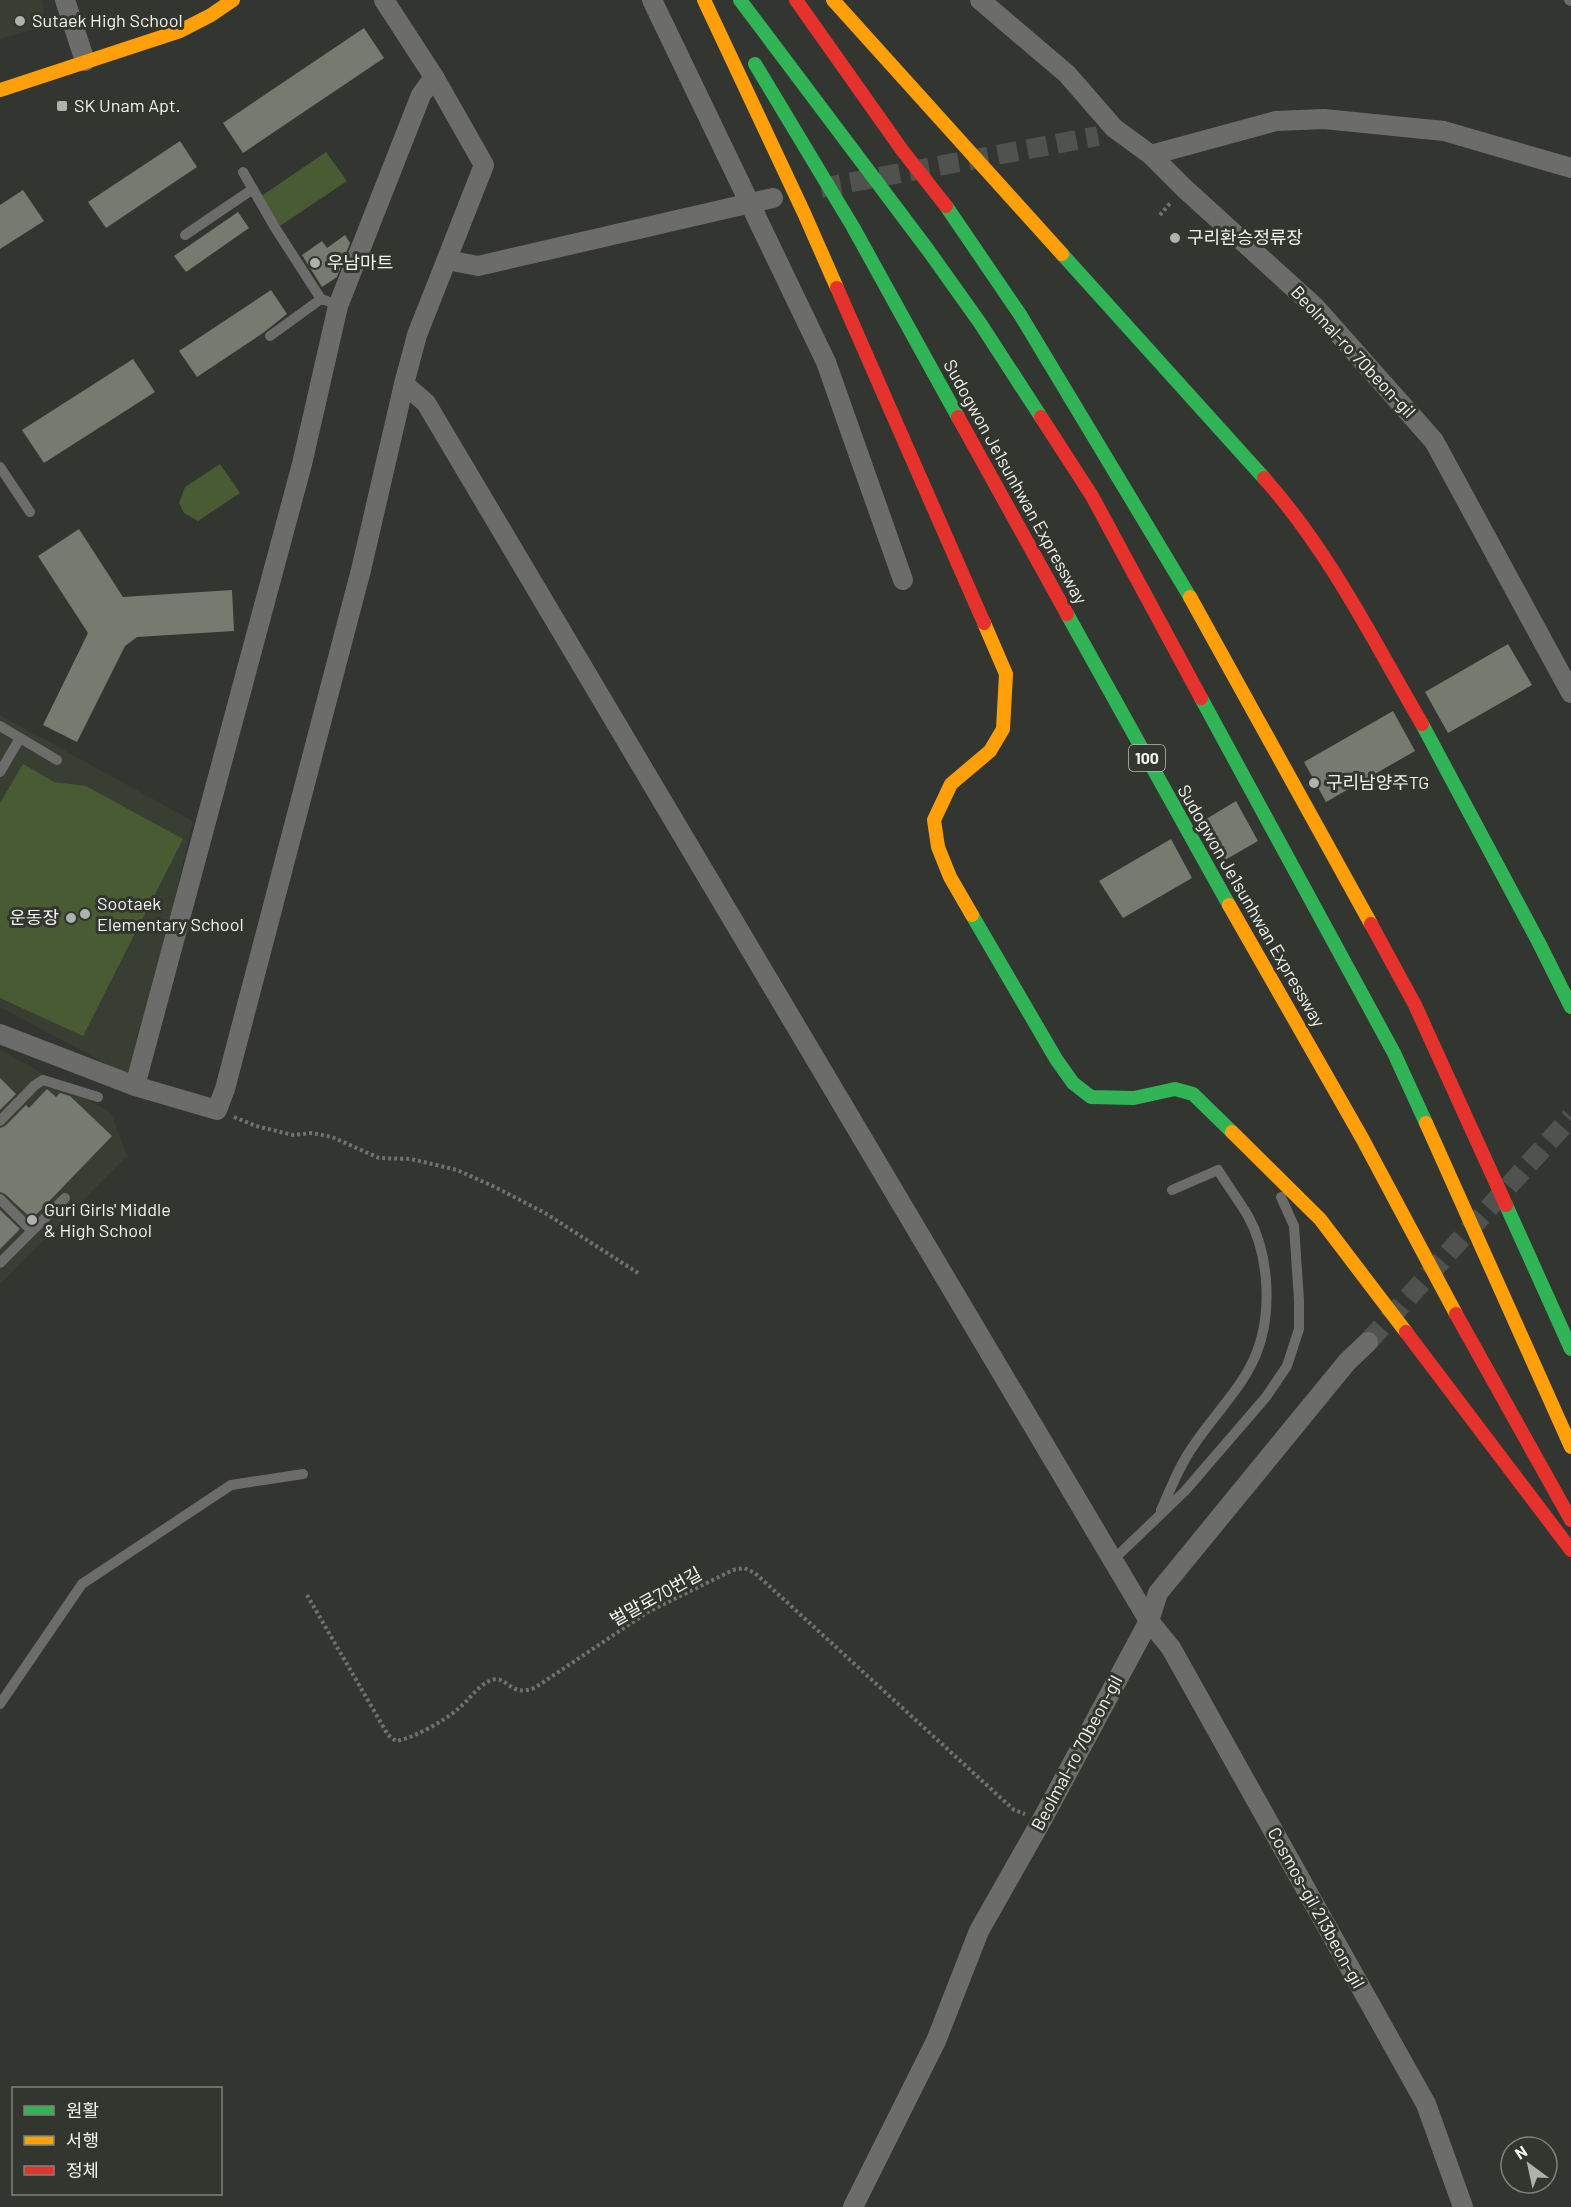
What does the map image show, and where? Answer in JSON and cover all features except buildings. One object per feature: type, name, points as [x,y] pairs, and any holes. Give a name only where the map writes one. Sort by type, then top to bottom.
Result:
[{"type":"main road","points":[[0,90],[180,31],[211,15],[233,0]]},
{"type":"main road","points":[[704,0],[804,213],[1006,674],[1003,729],[990,751],[951,784],[934,820],[938,847],[950,877],[1056,1059],[1073,1083],[1091,1097],[1134,1098],[1174,1089],[1193,1094],[1320,1219],[1571,1550]]},
{"type":"main road","points":[[740,0],[928,250],[986,333],[1092,496],[1394,1053],[1571,1447]]},
{"type":"main road","points":[[796,0],[903,150],[955,218],[1021,316],[1163,550],[1357,896],[1415,1005],[1571,1349]]},
{"type":"main road","points":[[833,0],[1247,459],[1303,525],[1316,543],[1422,724],[1571,1006]]},
{"type":"main road","name":"Sudogwon Je1sunhwan Expressway","points":[[747,50],[853,227],[1193,842],[1357,1128],[1460,1322],[1571,1520]]},
{"type":"street","points":[[65,0],[85,61]]},
{"type":"street","points":[[0,1034],[135,1086],[217,1110],[225,1089],[358,581],[417,335],[484,165],[434,77],[384,0]]},
{"type":"street","points":[[651,0],[826,362],[903,580]]},
{"type":"street","name":"Beolmal-ro 70beon-gil","points":[[980,0],[1067,74],[1106,132],[1151,156],[1315,307],[1434,441],[1571,693]]},
{"type":"street","points":[[135,1086],[302,464],[329,302],[421,95],[434,77]]},
{"type":"street","points":[[1151,156],[1276,121],[1324,119],[1444,131],[1571,168]]},
{"type":"street","points":[[447,260],[478,266],[773,198]]},
{"type":"street","name":"Cosmos-gil 213beon-gil","points":[[404,384],[426,403],[618,732],[970,1315],[1149,1621],[1171,1648],[1426,2104],[1463,2207]]},
{"type":"street","name":"Beolmal-ro 70beon-gil","points":[[853,2207],[936,2041],[979,1931],[1149,1621],[1158,1593],[1347,1362],[1368,1342]]},
{"type":"lane","points":[[243,172],[329,302],[270,336]]},
{"type":"lane","points":[[185,235],[253,189]]},
{"type":"lane","points":[[0,467],[30,512]]},
{"type":"lane","points":[[0,726],[57,760]]},
{"type":"lane","points":[[0,772],[20,738]]},
{"type":"lane","points":[[0,1121],[35,1085],[43,1080],[98,1097]]},
{"type":"lane","points":[[1113,1560],[1185,1491],[1266,1397],[1287,1366],[1299,1329],[1294,1226],[1268,1168]]},
{"type":"lane","points":[[1159,1516],[1192,1446],[1231,1395],[1254,1358],[1264,1323],[1268,1288],[1262,1255],[1249,1218],[1218,1170],[1172,1190]]},
{"type":"lane","points":[[0,1263],[65,1198]]},
{"type":"lane","points":[[0,1199],[32,1231]]},
{"type":"lane","points":[[0,1704],[82,1584],[231,1485],[303,1474]]},
{"type":"path","points":[[217,1110],[256,1126],[293,1135],[312,1133],[332,1137],[380,1158],[411,1159],[457,1170],[545,1213],[638,1273]]},
{"type":"path","name":"벌말로70번길","points":[[307,1595],[388,1735],[396,1741],[408,1739],[453,1713],[489,1681],[499,1679],[522,1692],[536,1687],[648,1612],[733,1570],[744,1568],[755,1573],[1014,1810],[1043,1818]]},
{"type":"shaded area","name":"Sutaek High School","points":[[0,0],[42,0],[44,13],[35,29],[0,39]]},
{"type":"shaded area","name":"운동장","points":[[0,715],[193,821],[132,1078],[0,1007]]},
{"type":"shaded area","name":"Guri Girls' Middle & High School","points":[[0,1049],[111,1113],[127,1156],[0,1284]]},
{"type":"green space","points":[[326,152],[347,181],[277,228],[257,199]]},
{"type":"green space","points":[[220,464],[240,493],[198,521],[184,513],[179,503],[185,487]]},
{"type":"green space","name":"운동장","points":[[23,764],[54,782],[86,786],[183,839],[83,1036],[0,998],[0,803]]},
{"type":"tunnel","points":[[821,188],[1098,136]]},
{"type":"tunnel","points":[[1368,1342],[1571,1117]]},
{"type":"traffic: fast","points":[[740,0],[928,250],[980,323],[1041,417]]},
{"type":"traffic: fast","points":[[755,64],[853,227],[958,417]]},
{"type":"traffic: fast","points":[[946,206],[1021,316],[1190,597]]},
{"type":"traffic: fast","points":[[1062,254],[1264,478]]},
{"type":"traffic: fast","points":[[1067,614],[1229,905]]},
{"type":"traffic: fast","points":[[1201,698],[1394,1053],[1426,1123]]},
{"type":"traffic: fast","points":[[1422,724],[1571,1007]]},
{"type":"traffic: fast","points":[[972,915],[1056,1059],[1073,1083],[1091,1097],[1134,1098],[1175,1089],[1193,1094],[1232,1132]]},
{"type":"traffic: fast","points":[[1506,1205],[1571,1349]]},
{"type":"traffic: slow","points":[[0,90],[180,31],[211,15],[233,0]]},
{"type":"traffic: slow","points":[[704,0],[837,288]]},
{"type":"traffic: slow","points":[[833,0],[1062,254]]},
{"type":"traffic: slow","points":[[1190,597],[1371,924]]},
{"type":"traffic: slow","points":[[972,915],[950,877],[938,847],[934,820],[951,784],[990,751],[1003,729],[1006,674],[984,623]]},
{"type":"traffic: slow","points":[[1229,905],[1362,1138],[1456,1314]]},
{"type":"traffic: slow","points":[[1426,1123],[1571,1447]]},
{"type":"traffic: slow","points":[[1232,1132],[1320,1219],[1406,1332]]},
{"type":"traffic: jam","points":[[796,0],[902,150],[946,206]]},
{"type":"traffic: jam","points":[[837,288],[984,623]]},
{"type":"traffic: jam","points":[[958,417],[1067,614]]},
{"type":"traffic: jam","points":[[1041,417],[1092,496],[1201,698]]},
{"type":"traffic: jam","points":[[1264,478],[1309,535],[1330,566],[1422,724]]},
{"type":"traffic: jam","points":[[1371,924],[1415,1005],[1506,1205]]},
{"type":"traffic: jam","points":[[1456,1314],[1571,1520]]},
{"type":"traffic: jam","points":[[1406,1332],[1571,1550]]},
{"type":"place","name":"Sutaek High School","points":[[20,21]]},
{"type":"place","name":"SK Unam Apt.","points":[[62,106]]},
{"type":"place","name":"구리환승정류장","points":[[1175,238]]},
{"type":"place","name":"우남마트","points":[[315,263]]},
{"type":"place","name":"구리남양주TG","points":[[1314,783]]},
{"type":"place","name":"Sootaek Elementary School","points":[[85,914]]},
{"type":"place","name":"운동장","points":[[71,918]]},
{"type":"place","name":"Guri Girls' Middle & High School","points":[[32,1220]]}]
